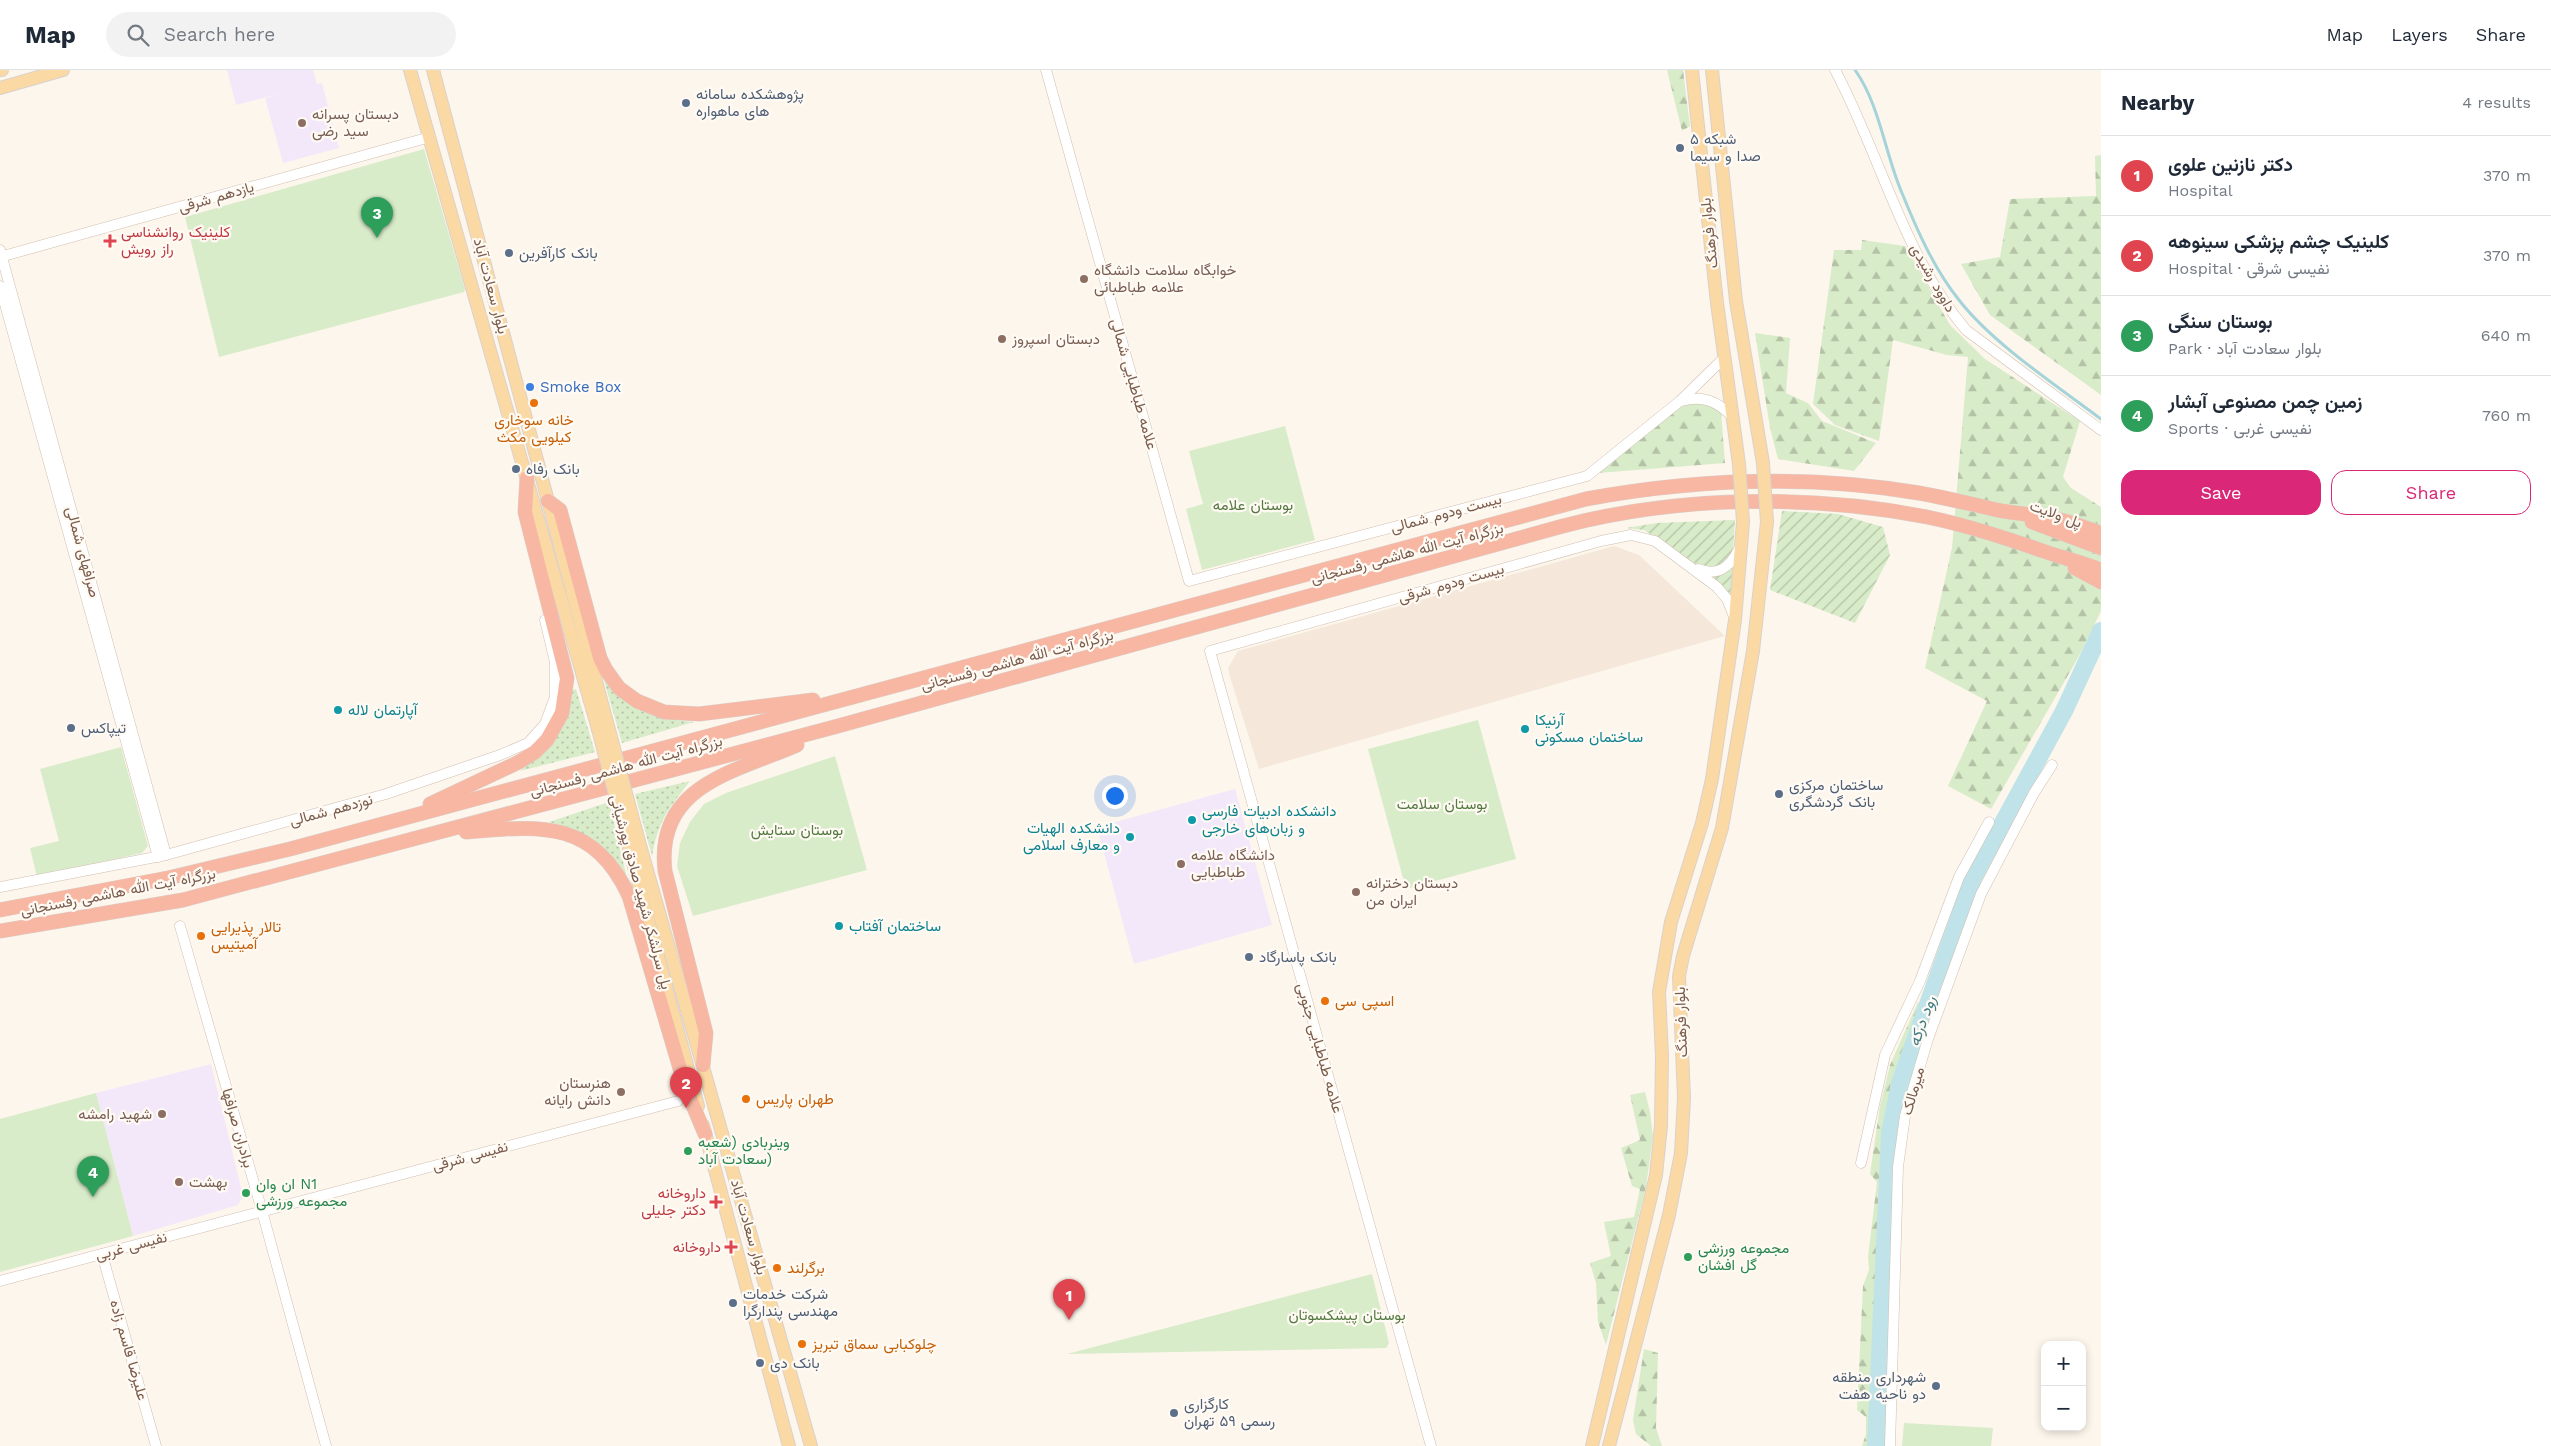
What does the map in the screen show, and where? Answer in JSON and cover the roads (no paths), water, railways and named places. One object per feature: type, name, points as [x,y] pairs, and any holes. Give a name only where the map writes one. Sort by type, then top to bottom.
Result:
[{"type":"highway","points":[[398,819],[525,759],[547,740],[562,713],[567,678],[526,512],[527,478]]},
{"type":"highway","name":"بزرگراه آیت الله هاشمی رفسنجانی","points":[[0,910],[168,878],[290,849],[1586,499],[1635,490],[1714,484],[1794,482],[1865,486],[1918,493],[1999,510]]},
{"type":"highway","points":[[548,502],[560,510],[597,647],[606,670],[619,688],[637,701],[664,712],[699,714],[860,694]]},
{"type":"highway","name":"بزرگراه آیت الله هاشمی رفسنجانی","points":[[0,930],[183,900],[838,726],[1598,517],[1674,506],[1728,503],[1808,503],[1863,509],[1951,523],[2046,552]]},
{"type":"highway","points":[[1999,510],[2062,520],[2101,533]]},
{"type":"highway","name":"پل ولایت","points":[[1999,510],[2101,548]]},
{"type":"highway","points":[[2046,552],[2101,570]]},
{"type":"highway","points":[[2046,552],[2101,582]]},
{"type":"highway","points":[[703,1065],[706,1033],[665,871],[663,858],[667,831],[681,805],[708,783],[838,726]]},
{"type":"highway","points":[[428,835],[528,828],[559,830],[588,844],[608,862],[623,883],[629,896],[686,1089],[705,1134]]},
{"type":"main road","points":[[0,88],[63,70]]},
{"type":"main road","name":"بلوار سعادت آباد","points":[[410,70],[527,478]]},
{"type":"main road","name":"بلوار سعادت آباد","points":[[433,70],[548,502]]},
{"type":"main road","name":"بلوار فرهنگ","points":[[1592,1446],[1656,1175],[1661,1126],[1662,1064],[1658,992],[1672,922],[1702,823],[1712,779],[1735,620],[1742,543],[1743,522],[1739,464],[1715,284],[1692,70]]},
{"type":"main road","name":"بلوار فرهنگ","points":[[1609,1446],[1669,1215],[1681,1153],[1684,1098],[1679,976],[1683,956],[1722,828],[1753,651],[1766,522],[1763,463],[1736,301],[1712,70]]},
{"type":"main road","name":"پل سرلشکر شهید صادق پورشیانی","points":[[527,478],[603,728]]},
{"type":"main road","name":"پل سرلشکر شهید صادق پورشیانی","points":[[548,502],[603,728],[636,850],[705,1134]]},
{"type":"main road","name":"پل سرلشکر شهید صادق پورشیانی","points":[[636,850],[703,1065]]},
{"type":"main road","name":"بلوار سعادت آباد","points":[[703,1065],[811,1446]]},
{"type":"main road","name":"بلوار سعادت آباد","points":[[705,1134],[789,1446]]},
{"type":"street","name":"علامه طباطبایی شمالی","points":[[1046,70],[1189,582]]},
{"type":"street","name":"داوود رشیدی","points":[[1835,70],[1850,97],[1888,191],[1949,310],[1966,330],[2101,430]]},
{"type":"street","name":"یازدهم شرقی","points":[[1,254],[430,137]]},
{"type":"street","name":"صرافهای شمالی","points":[[1,254],[162,856]]},
{"type":"street","name":"صرافهای شمالی","points":[[0,286],[162,856]]},
{"type":"street","name":"بیست ودوم شمالی","points":[[1189,582],[1587,476],[1680,401],[1725,356]]},
{"type":"street","points":[[1680,401],[1694,398],[1709,399],[1722,406],[1733,417]]},
{"type":"street","name":"بیست ودوم شرقی","points":[[1210,651],[1621,536],[1641,536],[1655,542],[1688,564]]},
{"type":"street","points":[[1688,564],[1705,572],[1721,571],[1735,558],[1742,543]]},
{"type":"street","points":[[1688,564],[1717,587],[1727,599],[1735,620]]},
{"type":"street","name":"نوزدهم شمالی","points":[[0,887],[162,856],[386,794],[500,755],[528,743],[545,724],[555,697],[555,662],[545,620]]},
{"type":"street","name":"علامه طباطبایی جنوبی","points":[[1210,651],[1431,1446]]},
{"type":"street","name":"میرمالک","points":[[1890,1446],[1898,1167],[1905,1116],[1928,1039],[1981,894],[2034,793],[2052,765]]},
{"type":"street","points":[[1861,1163],[1885,1055],[1920,981],[1959,877],[1988,822]]},
{"type":"street","name":"برادران صرافها","points":[[180,926],[262,1211],[326,1446]]},
{"type":"street","name":"نفیسی شرقی","points":[[262,1211],[678,1100]]},
{"type":"street","name":"نفیسی غربی","points":[[0,1281],[262,1211]]},
{"type":"street","name":"علیرضا قاسم زاده","points":[[102,1254],[156,1446]]},
{"type":"waterway","points":[[1855,70],[1864,84],[1876,114],[1896,178],[1914,221],[1927,249],[1950,288],[1973,316],[2007,348],[2101,419]]},
{"type":"waterway","name":"رود درکه","points":[[1876,1446],[1890,1133],[1900,1083],[1973,878],[2064,711],[2101,631]]},
{"type":"place","name":"پژوهشکده سامانه های ماهواره","points":[[686,103]]},
{"type":"place","name":"دبستان پسرانه سید رضی","points":[[302,123]]},
{"type":"place","name":"شبکه ۵ صدا و سیما","points":[[1680,148]]},
{"type":"place","name":"بوستان سنگی","points":[[377,238]]},
{"type":"place","name":"کلینیک روانشناسی راز رویش","points":[[110,241]]},
{"type":"place","name":"بانک کارآفرین","points":[[509,253]]},
{"type":"place","name":"خوابگاه سلامت دانشگاه علامه طباطبائی","points":[[1084,279]]},
{"type":"place","name":"دبستان اسپروز","points":[[1002,339]]},
{"type":"place","name":"Smoke Box","points":[[530,387]]},
{"type":"place","name":"خانه سوخاری کیلویی مکث","points":[[534,403]]},
{"type":"place","name":"بانک رفاه","points":[[516,469]]},
{"type":"place","name":"آپارتمان لاله","points":[[338,710]]},
{"type":"place","name":"تیپاکس","points":[[71,728]]},
{"type":"place","name":"آرنیکا ساختمان مسکونی","points":[[1525,729]]},
{"type":"place","name":"ساختمان مرکزی بانک گردشگری","points":[[1779,794]]},
{"type":"place","name":"دانشکده ادبیات فارسی و زبان‌های خارجی","points":[[1192,820]]},
{"type":"place","name":"دانشکده الهیات و معارف اسلامی","points":[[1130,837]]},
{"type":"place","name":"دانشگاه علامه طباطبایی","points":[[1181,864]]},
{"type":"place","name":"دبستان دخترانه ایران من","points":[[1356,892]]},
{"type":"place","name":"ساختمان آفتاب","points":[[839,926]]},
{"type":"place","name":"تالار پذیرایی آمیتیس","points":[[201,936]]},
{"type":"place","name":"بانک پاسارگاد","points":[[1249,957]]},
{"type":"place","name":"اسپی سی","points":[[1325,1001]]},
{"type":"place","name":"هنرستان دانش رایانه","points":[[621,1092]]},
{"type":"place","name":"طهران پاریس","points":[[746,1099]]},
{"type":"place","name":"کلینیک چشم پزشکی سینوهه","points":[[686,1108]]},
{"type":"place","name":"شهید رامشه","points":[[162,1114]]},
{"type":"place","name":"وینربادی (شعبه سعادت آباد)","points":[[688,1151]]},
{"type":"place","name":"بهشت","points":[[179,1182]]},
{"type":"place","name":"ان وان N1 مجموعه ورزشی","points":[[246,1193]]},
{"type":"place","name":"زمین چمن مصنوعی آبشار","points":[[93,1197]]},
{"type":"place","name":"داروخانه دکتر جلیلی","points":[[716,1202]]},
{"type":"place","name":"داروخانه","points":[[731,1247]]},
{"type":"place","name":"مجموعه ورزشی گل افشان","points":[[1688,1257]]},
{"type":"place","name":"برگرلند","points":[[777,1268]]},
{"type":"place","name":"شرکت خدمات مهندسى پندارگرا","points":[[733,1303]]},
{"type":"place","name":"دکتر نازنین علوی","points":[[1069,1320]]},
{"type":"place","name":"چلوکبابی سماق تبریز","points":[[802,1344]]},
{"type":"place","name":"بانک دی","points":[[760,1363]]},
{"type":"place","name":"شهرداری منطقه دو ناحیه هفت","points":[[1936,1386]]},
{"type":"place","name":"کارگزاری رسمی ۵۹ تهران","points":[[1174,1413]]},
{"type":"park label","name":"بوستان علامه","points":[[1253,505]]},
{"type":"park label","name":"بوستان سلامت","points":[[1442,804]]},
{"type":"park label","name":"بوستان ستایش","points":[[797,830]]},
{"type":"park label","name":"بوستان پیشکسوتان","points":[[1347,1315]]}]
